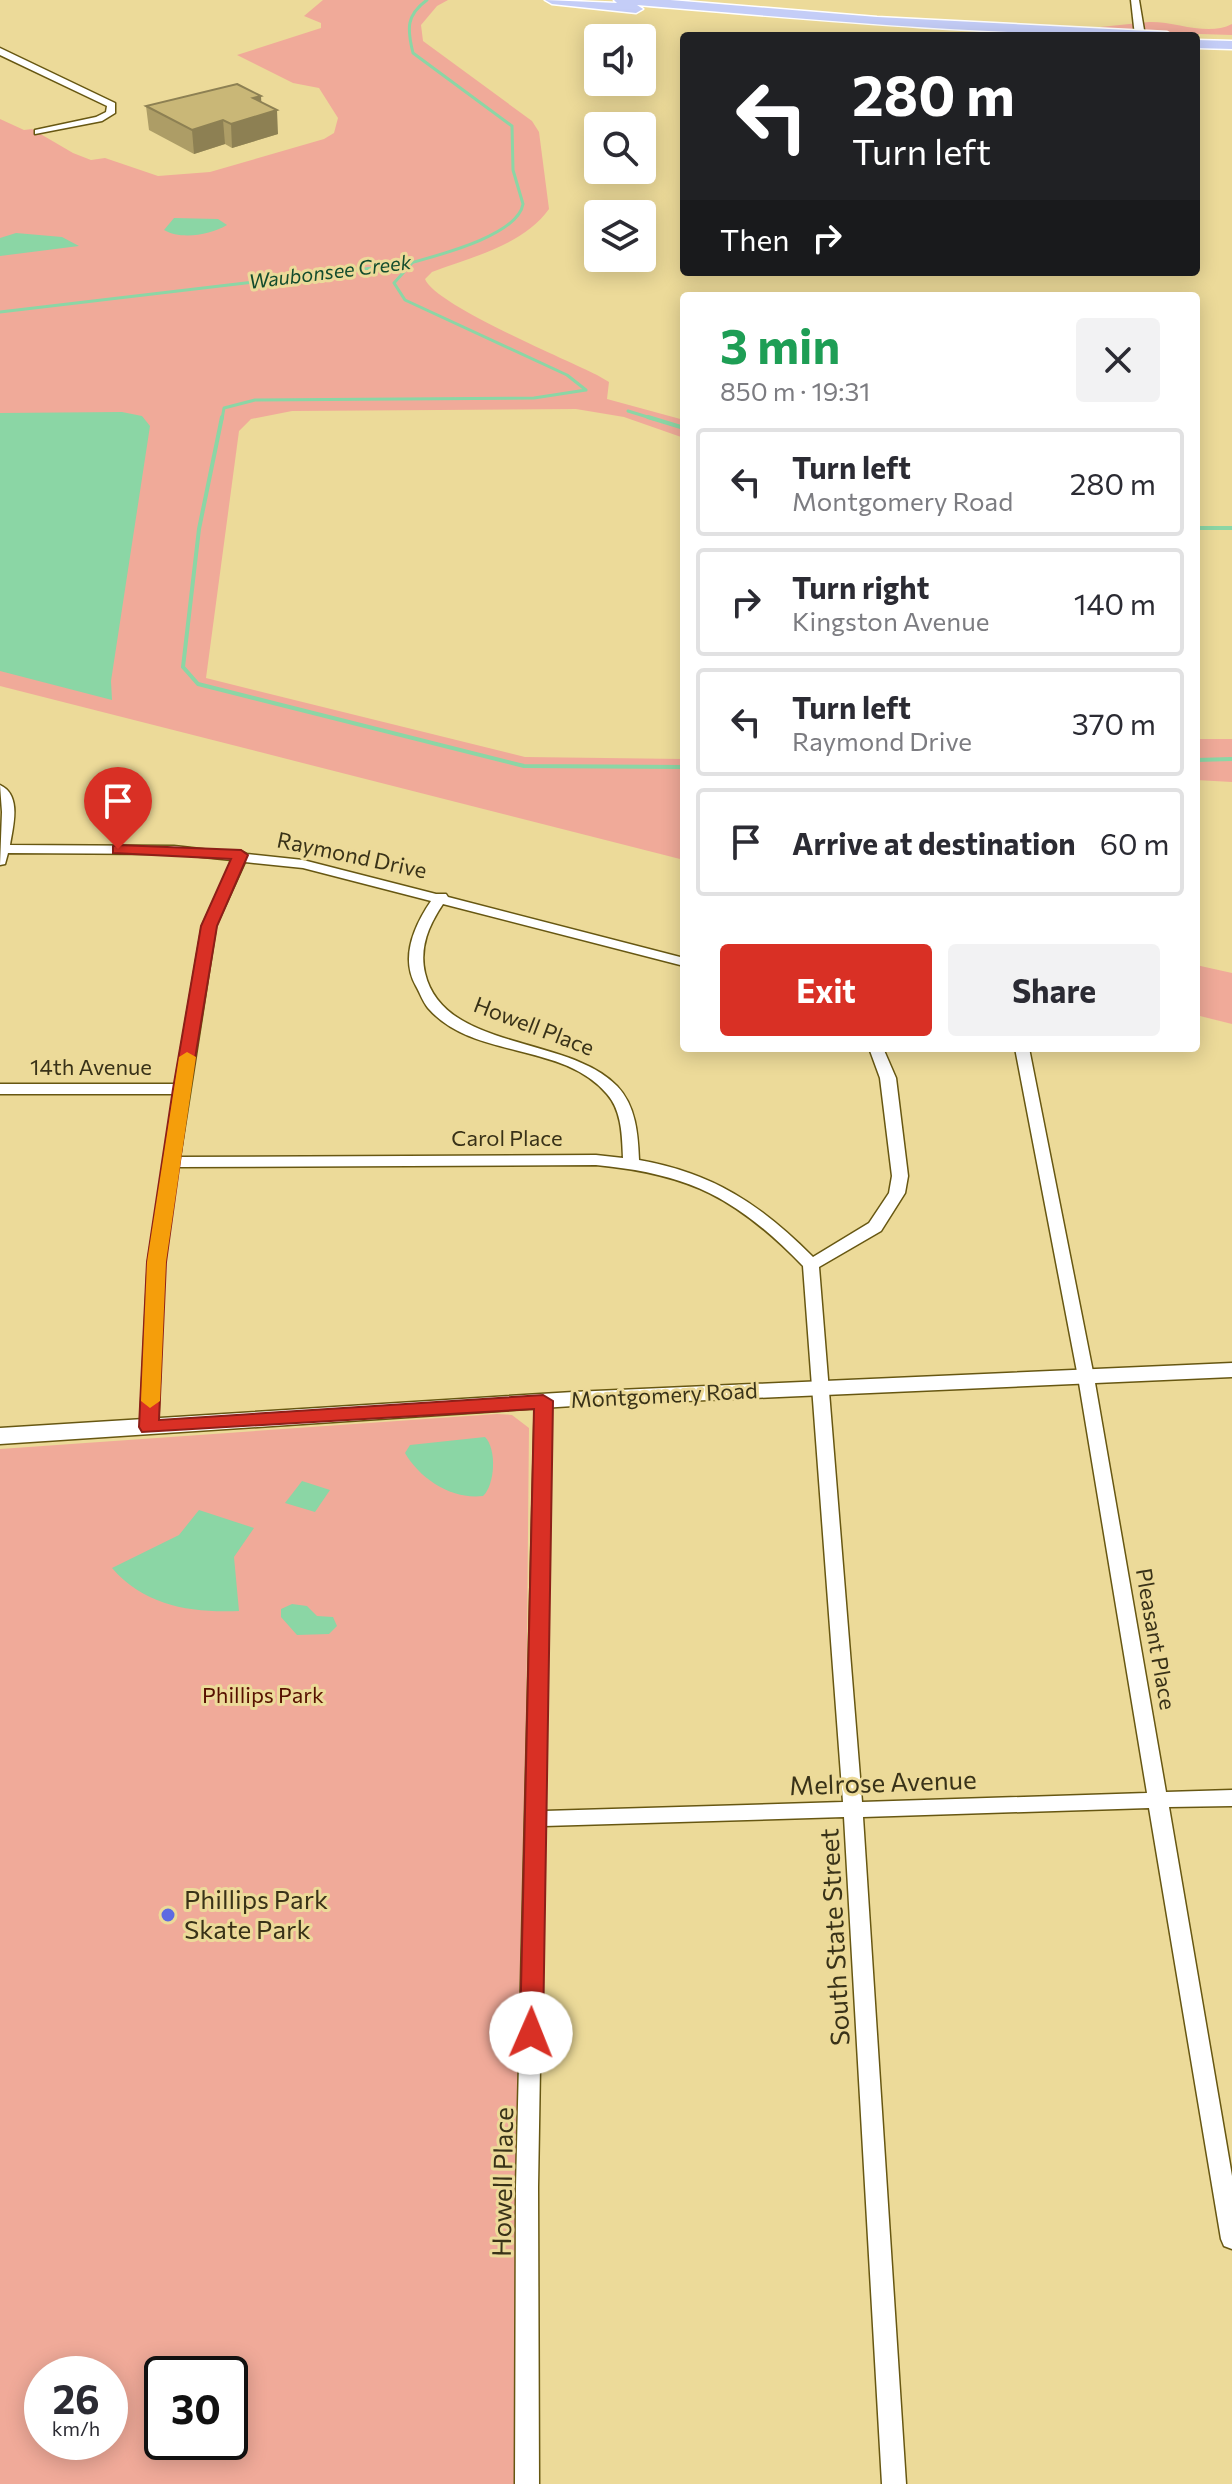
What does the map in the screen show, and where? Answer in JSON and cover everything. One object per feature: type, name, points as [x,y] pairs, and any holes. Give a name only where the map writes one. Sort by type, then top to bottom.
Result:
[{"type":"main road","points":[[552,0],[950,32]]},
{"type":"main road","points":[[621,0],[877,21],[1070,32]]},
{"type":"main road","points":[[1200,37],[1232,38]]},
{"type":"main road","points":[[1200,44],[1232,45]]},
{"type":"street","points":[[1135,0],[1139,32]]},
{"type":"street","points":[[0,51],[112,105],[110,113],[99,119],[38,132]]},
{"type":"street","points":[[0,789],[9,812],[2,855]]},
{"type":"street","name":"Raymond Drive","points":[[2,855],[162,849],[241,855],[343,872],[680,961]]},
{"type":"street","points":[[149,1427],[156,1262],[170,1162],[209,926],[241,855]]},
{"type":"street","name":"Howell Place","points":[[441,897],[426,919],[414,954],[422,988],[432,1004],[471,1030],[577,1066],[604,1082],[627,1116],[631,1162]]},
{"type":"street","points":[[821,1387],[811,1265],[875,1227],[897,1193],[900,1176],[888,1078],[878,1052]]},
{"type":"street","name":"Pleasant Place","points":[[1023,1052],[1086,1377],[1232,2239]]},
{"type":"street","name":"14th Avenue","points":[[0,1089],[182,1089]]},
{"type":"street","name":"Carol Place","points":[[170,1162],[631,1162],[688,1175],[738,1198],[811,1265]]},
{"type":"street","name":"Montgomery Road","points":[[0,1436],[543,1401],[1232,1370]]},
{"type":"street","name":"South State Street","points":[[821,1387],[853,1810],[894,2484]]},
{"type":"street","name":"Howell Place","points":[[527,2484],[527,2187],[543,1401]]},
{"type":"street","name":"Melrose Avenue","points":[[536,1819],[1232,1798]]},
{"type":"green space","points":[[323,0],[448,0],[437,6],[421,25],[423,41],[532,121],[539,132],[549,209],[511,241],[432,272],[425,279],[434,290],[475,317],[609,382],[607,399],[680,419],[680,437],[624,417],[576,409],[292,411],[251,419],[239,431],[206,678],[525,757],[680,759],[680,859],[0,686],[0,119],[24,130],[32,129],[91,160],[105,158],[158,176],[210,172],[324,139],[334,133],[338,118],[319,88],[293,83],[237,55],[321,28],[321,23],[304,16]]},
{"type":"green space","points":[[1149,22],[1202,29],[1232,24],[1232,35],[1071,30]]},
{"type":"green space","points":[[1200,739],[1232,739],[1232,782],[1200,780]]},
{"type":"green space","points":[[1200,966],[1232,973],[1232,1024],[1200,1016]]},
{"type":"green space","name":"Phillips Park","points":[[512,1415],[529,1428],[519,2484],[0,2484],[0,1449]]},
{"type":"shaded area","points":[[174,218],[218,219],[227,225],[204,234],[179,235],[164,230]]},
{"type":"shaded area","points":[[16,233],[62,237],[79,246],[0,256],[0,238]]},
{"type":"shaded area","points":[[122,412],[142,416],[150,426],[111,681],[112,700],[0,671],[0,413]]},
{"type":"shaded area","points":[[485,1437],[491,1450],[493,1467],[490,1484],[483,1496],[460,1495],[438,1486],[419,1471],[405,1453],[410,1445]]},
{"type":"shaded area","points":[[302,1481],[330,1490],[315,1512],[285,1503]]},
{"type":"shaded area","points":[[199,1510],[254,1528],[234,1557],[239,1611],[186,1608],[154,1599],[125,1581],[112,1568],[179,1535]]},
{"type":"shaded area","points":[[292,1604],[307,1606],[317,1616],[333,1617],[337,1626],[329,1634],[297,1635],[281,1617],[281,1609]]},
{"type":"building","points":[[237,84],[261,96],[253,98],[277,110],[231,124],[223,120],[192,130],[146,106]]},
{"type":"waterway","name":"Waubonsee Creek","points":[[0,312],[407,264],[474,243],[507,226],[518,215],[523,204],[513,170],[512,126],[413,53],[410,23],[415,11],[427,0]]},
{"type":"waterway","points":[[222,419],[224,408],[255,400],[534,398],[586,390],[567,375],[405,300],[394,283],[412,263]]},
{"type":"waterway","points":[[628,411],[654,419]]},
{"type":"waterway","points":[[222,417],[199,529],[183,667],[198,684],[524,766],[680,767]]},
{"type":"waterway","points":[[648,417],[680,427]]},
{"type":"waterway","points":[[1200,528],[1232,528]]},
{"type":"waterway","points":[[1200,760],[1232,759]]},
{"type":"slow traffic","points":[[150,1401],[156,1262],[187,1057]]},
{"type":"place","name":"Phillips Park Skate Park","points":[[168,1915]]},
{"type":"route","points":[[118,849],[241,855],[209,926],[182,1089],[156,1262],[149,1427],[543,1401],[531,2033]]}]
